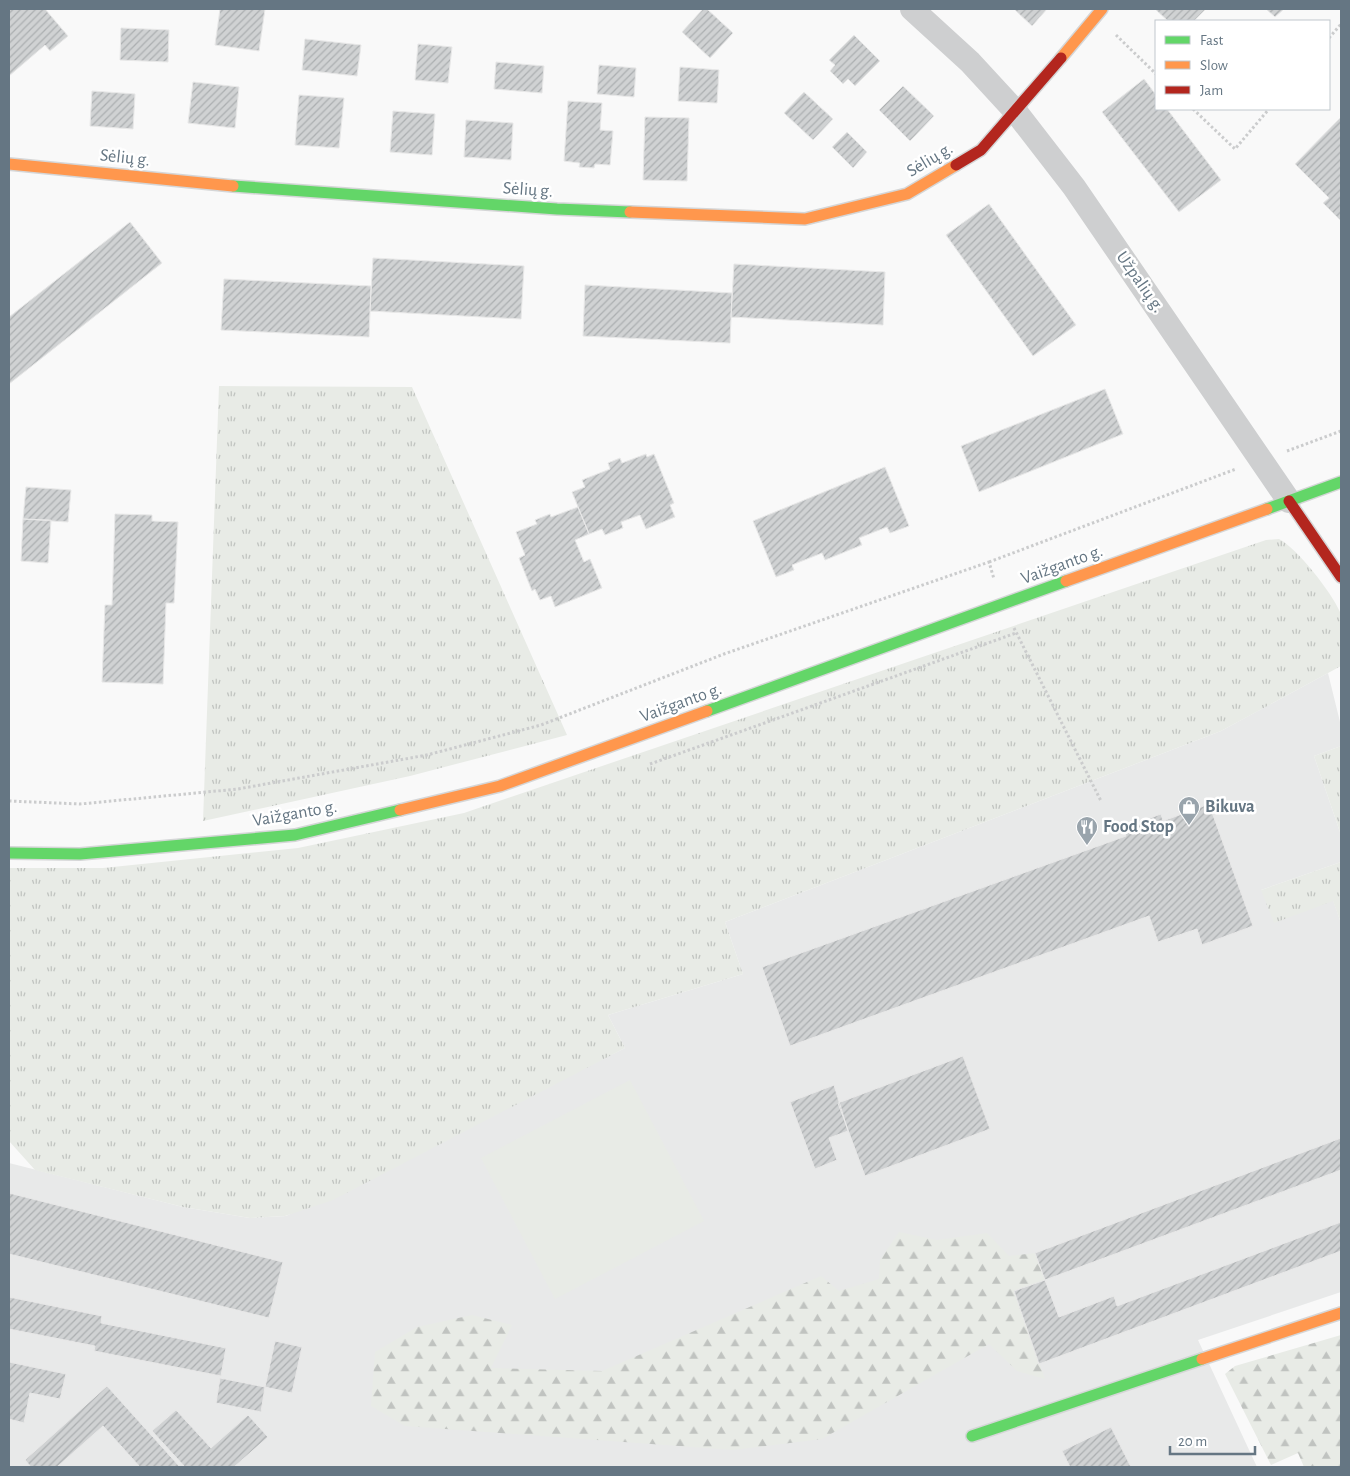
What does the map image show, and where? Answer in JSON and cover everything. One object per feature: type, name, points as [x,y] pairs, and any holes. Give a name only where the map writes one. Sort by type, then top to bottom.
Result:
[{"type":"street","name":"Užpalių g.","points":[[912,9],[970,62],[1016,112],[1074,187],[1341,576]]},
{"type":"street","name":"Sėlių g.","points":[[9,164],[196,182],[557,210],[805,219],[907,194],[981,150],[1016,112],[1099,12]]},
{"type":"street","name":"Vaižganto g.","points":[[9,852],[80,854],[190,846],[295,835],[500,786],[1341,482]]},
{"type":"street","points":[[972,1436],[1341,1313]]},
{"type":"path","points":[[1099,12],[1155,73]]},
{"type":"path","points":[[1330,37],[1341,24]]},
{"type":"path","points":[[1194,110],[1235,149],[1269,110]]},
{"type":"path","points":[[9,801],[80,804],[238,789],[427,755],[542,725],[724,654],[989,562],[1341,431]]},
{"type":"path","points":[[989,562],[1002,605],[1101,801]]},
{"type":"shaded area","points":[[1328,673],[1341,726],[1341,746],[1314,756],[1341,835],[1341,862],[1261,890],[1333,900],[1341,923],[1341,1292],[1198,1340],[1257,1467],[9,1467],[9,1163],[183,1207],[250,1218],[286,1216],[625,1048],[608,1015],[743,974],[725,922],[1221,731]]},
{"type":"green space","points":[[219,386],[412,387],[567,735],[410,776],[203,821]]},
{"type":"green space","points":[[1279,539],[1304,561],[1330,594],[1340,612],[1343,630],[1341,666],[1221,731],[725,922],[743,974],[608,1015],[625,1048],[333,1200],[285,1216],[250,1218],[183,1207],[35,1170],[9,1141],[9,868],[103,868],[298,848],[464,813],[1266,540]]},
{"type":"green space","points":[[1341,746],[1341,835],[1314,756]]},
{"type":"green space","points":[[1341,862],[1341,923],[1333,901],[1274,923],[1261,890]]},
{"type":"green space","points":[[630,1080],[704,1221],[555,1299],[481,1158]]},
{"type":"green space","points":[[899,1232],[937,1240],[987,1233],[1009,1256],[1035,1253],[1045,1280],[1014,1292],[1045,1379],[1017,1371],[989,1344],[822,1439],[733,1450],[405,1426],[371,1406],[375,1352],[417,1327],[472,1315],[512,1325],[491,1368],[602,1371],[821,1276],[839,1291],[879,1279],[880,1260]]},
{"type":"green space","points":[[1341,1335],[1341,1467],[1304,1467],[1298,1453],[1271,1465],[1225,1374],[1235,1366]]},
{"type":"building","points":[[9,9],[45,9],[68,36],[50,51],[45,45],[9,76]]},
{"type":"building","points":[[220,9],[265,9],[259,51],[215,45]]},
{"type":"building","points":[[703,9],[707,9],[733,33],[710,58],[682,32]]},
{"type":"building","points":[[1014,9],[1047,9],[1032,26]]},
{"type":"building","points":[[1155,9],[1206,9],[1195,20],[1167,20]]},
{"type":"building","points":[[1266,9],[1284,9],[1275,17]]},
{"type":"building","points":[[121,28],[169,30],[168,62],[120,60]]},
{"type":"building","points":[[854,35],[880,61],[855,86],[848,79],[843,84],[830,71],[835,65],[829,60]]},
{"type":"building","points":[[305,39],[361,45],[357,76],[302,70]]},
{"type":"building","points":[[418,44],[452,47],[448,83],[415,80]]},
{"type":"building","points":[[496,62],[544,66],[542,93],[494,89]]},
{"type":"building","points":[[599,65],[636,68],[634,97],[597,94]]},
{"type":"building","points":[[680,67],[719,70],[717,103],[678,101]]},
{"type":"building","points":[[1144,79],[1155,94],[1155,110],[1168,110],[1221,180],[1179,212],[1102,112]]},
{"type":"building","points":[[193,82],[239,87],[235,128],[188,123]]},
{"type":"building","points":[[903,86],[934,116],[910,141],[879,110]]},
{"type":"building","points":[[92,91],[135,94],[133,129],[90,126]]},
{"type":"building","points":[[804,92],[833,119],[813,140],[784,113]]},
{"type":"building","points":[[299,95],[344,98],[339,148],[295,145]]},
{"type":"building","points":[[568,101],[602,103],[600,130],[613,131],[610,165],[595,164],[594,168],[579,167],[580,163],[564,161]]},
{"type":"building","points":[[393,111],[435,114],[432,155],[390,152]]},
{"type":"building","points":[[645,117],[689,118],[687,181],[643,180]]},
{"type":"building","points":[[1341,117],[1341,221],[1323,203],[1329,198],[1295,164]]},
{"type":"building","points":[[466,120],[513,123],[511,160],[464,157]]},
{"type":"building","points":[[847,132],[867,152],[853,168],[832,147]]},
{"type":"building","points":[[989,204],[1076,325],[1033,356],[946,235]]},
{"type":"building","points":[[130,222],[162,263],[9,384],[9,317]]},
{"type":"building","points":[[373,258],[524,266],[521,319],[370,311]]},
{"type":"building","points":[[734,264],[885,272],[883,325],[731,317]]},
{"type":"building","points":[[224,279],[371,286],[369,337],[221,330]]},
{"type":"building","points":[[585,285],[732,293],[730,343],[583,336]]},
{"type":"building","points":[[1105,389],[1123,434],[979,492],[961,446]]},
{"type":"building","points":[[646,454],[647,457],[654,454],[674,503],[670,505],[675,517],[646,529],[640,515],[621,522],[623,528],[605,535],[602,529],[589,534],[572,492],[585,487],[582,480],[610,469],[608,463],[620,458],[622,463]]},
{"type":"building","points":[[885,467],[909,526],[890,533],[887,527],[859,538],[862,545],[825,560],[822,553],[792,565],[794,570],[776,577],[753,521]]},
{"type":"building","points":[[26,487],[71,490],[68,522],[23,519]]},
{"type":"building","points":[[578,507],[589,534],[575,540],[584,562],[590,559],[602,588],[555,607],[551,596],[540,600],[535,589],[532,591],[519,558],[525,555],[516,532],[537,524],[535,520],[550,514],[551,517]]},
{"type":"building","points":[[115,514],[152,515],[152,521],[178,522],[174,603],[166,603],[163,684],[102,682],[105,605],[112,605]]},
{"type":"building","points":[[23,519],[51,520],[48,563],[21,561]]},
{"type":"building","points":[[1209,804],[1253,926],[1202,945],[1197,929],[1158,942],[1149,916],[790,1046],[762,967],[1126,836],[1123,828],[1161,814],[1163,821]]},
{"type":"building","points":[[963,1056],[990,1129],[865,1176],[838,1103]]},
{"type":"building","points":[[834,1085],[848,1131],[829,1138],[837,1160],[815,1169],[790,1102]]},
{"type":"building","points":[[1341,1138],[1341,1170],[1045,1280],[1035,1253]]},
{"type":"building","points":[[9,1193],[283,1262],[269,1318],[9,1254]]},
{"type":"building","points":[[1341,1222],[1341,1251],[1039,1364],[1014,1291],[1045,1280],[1059,1317],[1114,1296],[1117,1306]]},
{"type":"building","points":[[9,1297],[102,1316],[101,1323],[226,1348],[221,1376],[94,1351],[95,1346],[9,1329]]},
{"type":"building","points":[[275,1341],[302,1347],[292,1393],[265,1387]]},
{"type":"building","points":[[9,1362],[66,1374],[60,1399],[30,1393],[24,1423],[9,1419]]},
{"type":"building","points":[[220,1378],[265,1387],[261,1412],[216,1403]]},
{"type":"building","points":[[107,1386],[180,1467],[140,1467],[103,1426],[57,1467],[31,1467],[25,1460]]},
{"type":"building","points":[[176,1410],[211,1448],[248,1415],[268,1437],[234,1467],[185,1467],[152,1431]]},
{"type":"building","points":[[1111,1427],[1131,1467],[1070,1467],[1062,1451]]},
{"type":"traffic: fast","points":[[233,186],[557,209],[630,212]]},
{"type":"traffic: fast","points":[[1267,509],[1341,482]]},
{"type":"traffic: fast","points":[[707,711],[1066,581]]},
{"type":"traffic: fast","points":[[9,853],[80,854],[295,835],[400,810]]},
{"type":"traffic: fast","points":[[972,1436],[1202,1359]]},
{"type":"traffic: slow","points":[[1061,58],[1102,9]]},
{"type":"traffic: slow","points":[[9,164],[233,186]]},
{"type":"traffic: slow","points":[[630,212],[805,219],[907,194],[956,165]]},
{"type":"traffic: slow","points":[[1066,581],[1267,509]]},
{"type":"traffic: slow","points":[[400,810],[500,786],[707,711]]},
{"type":"traffic: slow","points":[[1202,1359],[1341,1313]]},
{"type":"traffic: jam","points":[[956,165],[981,150],[1061,58]]},
{"type":"traffic: jam","points":[[1289,501],[1341,577]]},
{"type":"place","name":"Bikuva","points":[[1189,826]]},
{"type":"place","name":"Food Stop","points":[[1087,846]]}]
